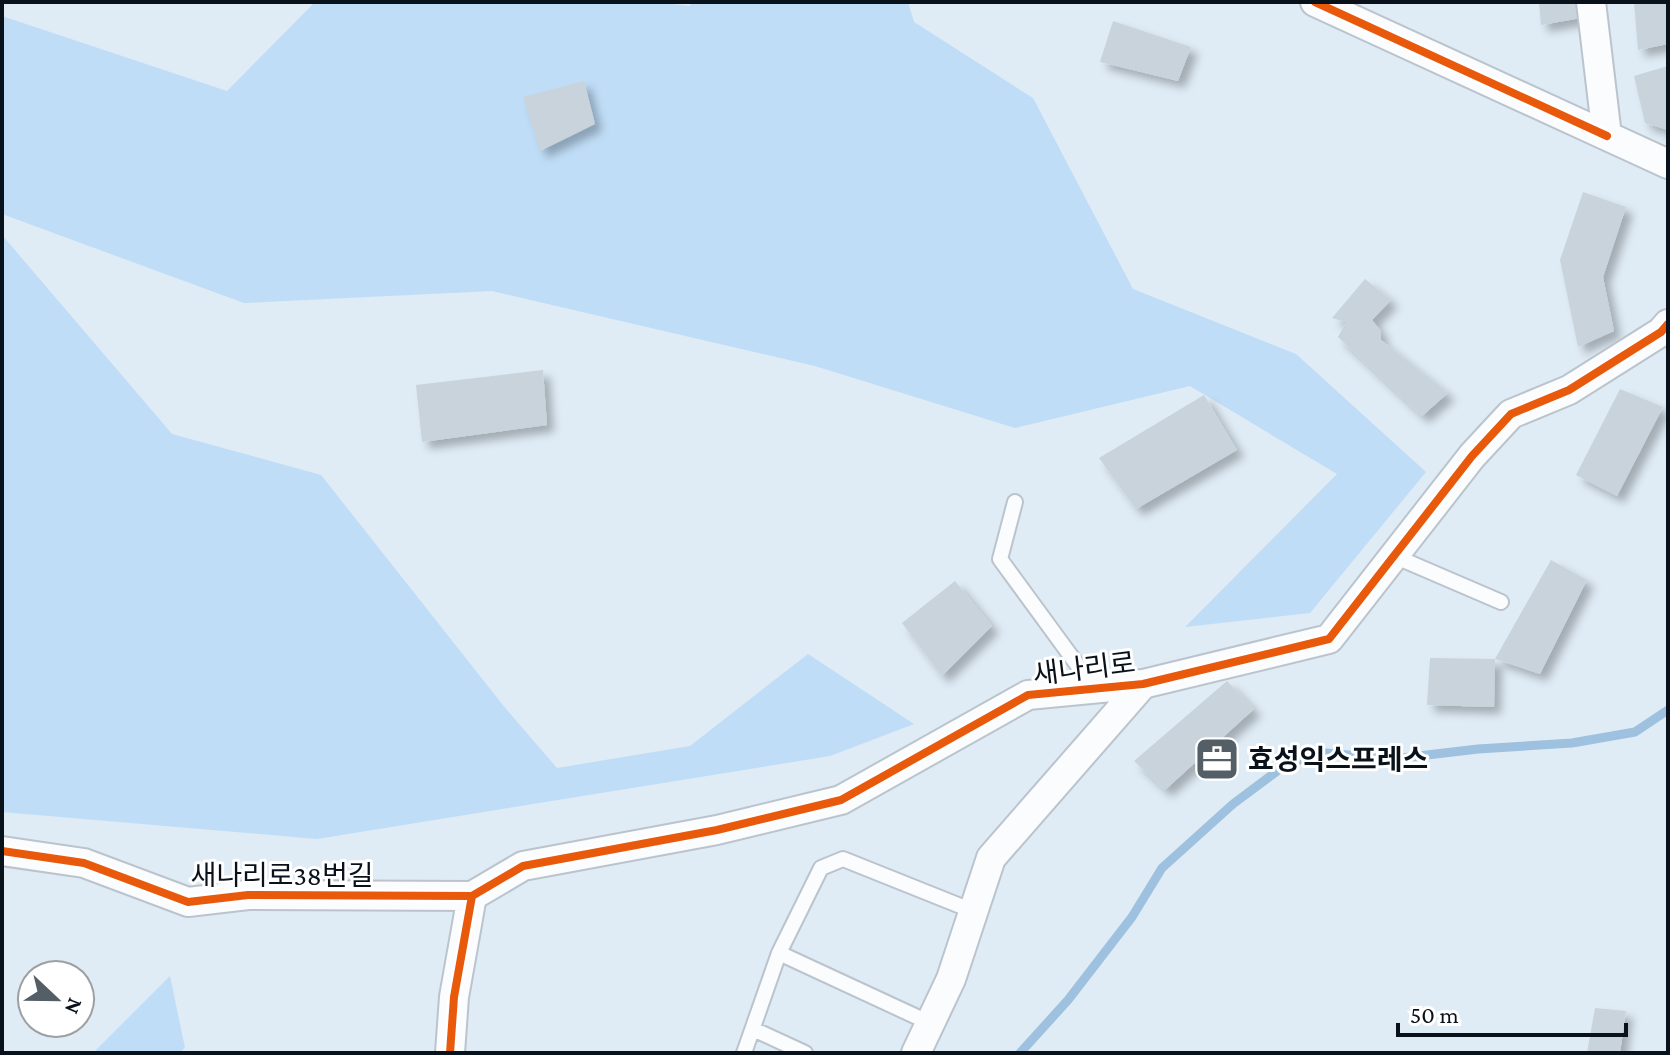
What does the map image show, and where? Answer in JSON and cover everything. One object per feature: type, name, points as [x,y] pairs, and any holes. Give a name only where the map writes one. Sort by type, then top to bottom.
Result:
[{"type":"street","points":[[1315,2],[1668,164]]},
{"type":"street","points":[[1591,2],[1607,136]]},
{"type":"street","name":"새나리로","points":[[472,896],[523,866],[717,830],[841,800],[1028,695],[1143,684],[1329,639],[1472,456],[1511,414],[1569,390],[1661,332],[1668,324]]},
{"type":"street","points":[[916,1053],[951,979],[991,858],[1143,684]]},
{"type":"street","name":"새나리로38번길","points":[[2,851],[84,863],[188,902],[248,895],[472,896]]},
{"type":"street","points":[[450,1053],[454,997],[472,896]]},
{"type":"lane","points":[[1015,502],[1000,559],[1095,689]]},
{"type":"lane","points":[[1394,556],[1501,602]]},
{"type":"lane","points":[[744,1053],[779,953],[821,868],[843,859],[973,911]]},
{"type":"lane","points":[[779,953],[930,1023]]},
{"type":"lane","points":[[753,1029],[805,1053]]},
{"type":"shaded area","points":[[315,2],[656,2],[690,6],[691,2],[908,2],[914,22],[1033,98],[1133,289],[1296,354],[1426,472],[1310,613],[1185,627],[1337,474],[1190,386],[1015,428],[815,366],[492,291],[244,303],[2,214],[2,16],[227,91]]},
{"type":"shaded area","points":[[2,235],[172,434],[321,475],[506,709],[557,768],[690,746],[808,654],[914,724],[830,756],[317,839],[2,812]]},
{"type":"shaded area","points":[[170,976],[185,1048],[179,1053],[93,1053]]},
{"type":"building","points":[[1539,2],[1579,2],[1581,18],[1541,25]]},
{"type":"building","points":[[1634,2],[1668,2],[1668,44],[1638,50]]},
{"type":"building","points":[[1113,21],[1191,47],[1178,81],[1100,62]]},
{"type":"building","points":[[1668,66],[1668,130],[1645,123],[1634,76]]},
{"type":"building","points":[[584,81],[595,124],[540,151],[523,97]]},
{"type":"building","points":[[1583,192],[1626,207],[1603,277],[1614,331],[1578,347],[1560,260]]},
{"type":"building","points":[[1365,279],[1391,300],[1372,320],[1380,330],[1381,340],[1448,393],[1422,416],[1338,337],[1346,322],[1332,318]]},
{"type":"building","points":[[543,370],[547,425],[422,442],[416,385]]},
{"type":"building","points":[[1620,389],[1663,407],[1617,496],[1576,475]]},
{"type":"building","points":[[1204,395],[1237,450],[1136,509],[1099,458]]},
{"type":"building","points":[[1551,560],[1587,580],[1540,674],[1495,659]]},
{"type":"building","points":[[955,581],[992,626],[942,676],[902,623]]},
{"type":"building","points":[[1430,658],[1495,659],[1494,707],[1427,705]]},
{"type":"building","points":[[1227,681],[1254,709],[1165,790],[1134,761]]},
{"type":"building","points":[[1595,1008],[1626,1011],[1620,1053],[1587,1053]]},
{"type":"waterway","points":[[1020,1053],[1068,1000],[1132,917],[1162,868],[1233,804],[1288,763],[1326,753],[1393,759],[1572,743],[1635,732],[1668,710]]},
{"type":"cycle path","points":[[1315,2],[1607,136]]},
{"type":"cycle path","points":[[450,1053],[454,997],[472,896],[523,866],[717,830],[841,800],[1028,695],[1143,684],[1329,639],[1472,456],[1511,414],[1569,390],[1661,332],[1668,324]]},
{"type":"cycle path","points":[[2,851],[84,863],[188,902],[248,895],[472,896]]},
{"type":"place","name":"효성익스프레스","points":[[1217,759]]}]
